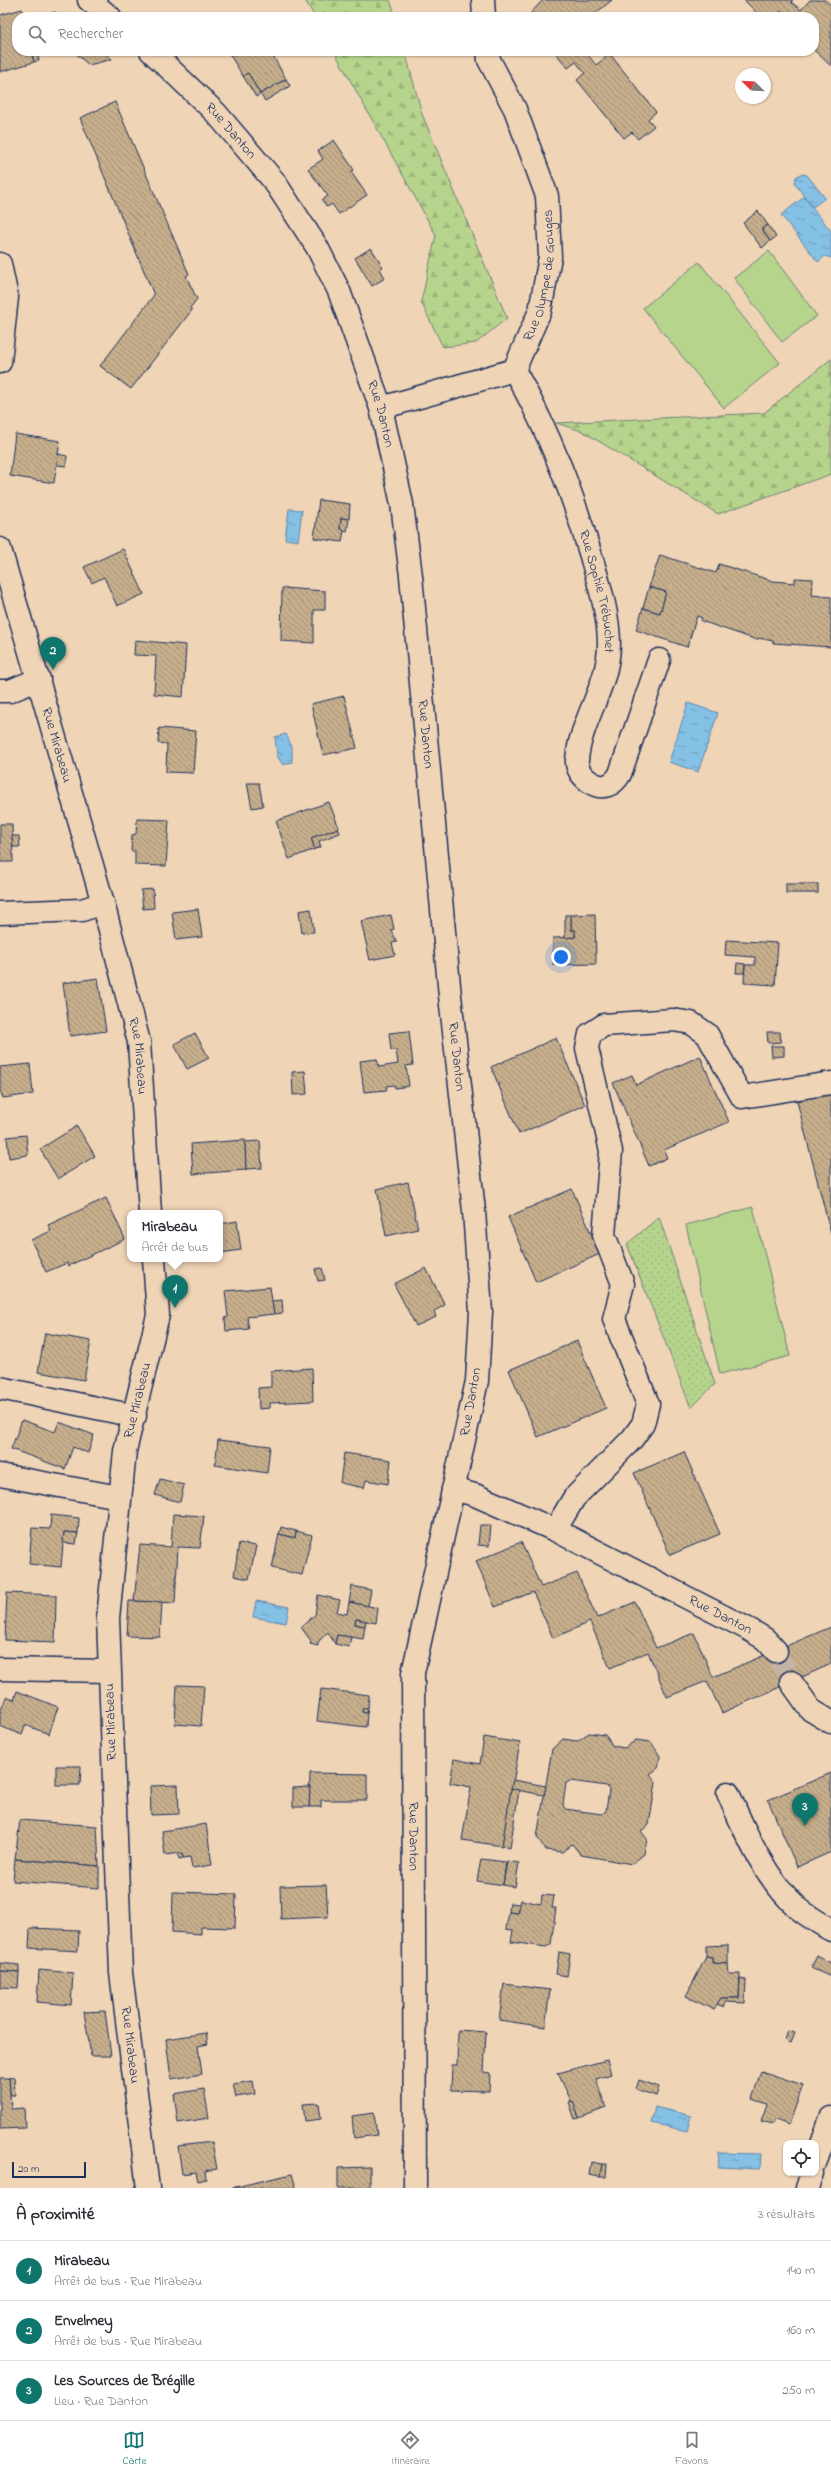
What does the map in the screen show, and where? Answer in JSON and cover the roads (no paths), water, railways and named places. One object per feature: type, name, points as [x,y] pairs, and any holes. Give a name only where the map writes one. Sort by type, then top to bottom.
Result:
[{"type":"street","points":[[89,0],[104,12]]},
{"type":"street","points":[[483,0],[484,12]]},
{"type":"street","name":"Rue Danton","points":[[156,56],[216,113],[274,181],[317,248],[339,291],[381,408],[402,504],[411,576],[450,996],[474,1211],[481,1304],[477,1382],[413,1673],[415,2188]]},
{"type":"street","name":"Rue Olympe de Gouges","points":[[489,56],[489,60],[515,109],[546,196],[550,256],[540,311],[514,370]]},
{"type":"street","points":[[0,264],[7,298],[0,362]]},
{"type":"street","points":[[381,408],[514,370]]},
{"type":"street","name":"Rue Sophie Trébuchet","points":[[514,370],[536,408],[574,496],[600,588],[609,637],[609,663],[581,741],[577,762],[582,776],[592,784],[605,787],[615,782],[620,774],[659,660]]},
{"type":"street","name":"Rue Mirabeau","points":[[0,549],[103,903],[138,1042],[150,1210]]},
{"type":"street","points":[[0,691],[10,691],[38,680]]},
{"type":"street","points":[[0,913],[82,910],[103,903]]},
{"type":"street","points":[[555,1530],[574,1498],[632,1439],[643,1424],[648,1404],[614,1319],[623,1284],[604,1235],[611,1151],[587,1048],[590,1034],[604,1025],[673,1020],[691,1022],[707,1034],[742,1097],[831,1083]]},
{"type":"street","name":"Rue Mirabeau","points":[[148,2188],[121,1973],[108,1618],[119,1497],[125,1450],[135,1416],[158,1315],[154,1262]]},
{"type":"street","points":[[0,1388],[135,1416]]},
{"type":"street","points":[[0,1474],[119,1497]]},
{"type":"street","name":"Rue Danton","points":[[453,1489],[475,1495],[555,1530],[750,1630],[765,1639],[776,1651]]},
{"type":"street","points":[[0,1669],[109,1671]]},
{"type":"street","points":[[791,1682],[811,1710],[831,1722]]},
{"type":"street","points":[[728,1794],[743,1828],[774,1882],[799,1908],[831,1930]]},
{"type":"street","points":[[819,2152],[831,2118]]},
{"type":"street","points":[[807,2188],[811,2176]]},
{"type":"water","points":[[801,174],[807,175],[825,198],[813,207],[795,184],[796,177]]},
{"type":"water","points":[[804,197],[831,231],[831,258],[825,256],[818,262],[781,215]]},
{"type":"water","points":[[289,509],[302,510],[298,541],[285,539]]},
{"type":"water","points":[[688,703],[718,713],[698,772],[669,762]]},
{"type":"water","points":[[286,734],[292,747],[292,762],[283,765],[277,756],[275,737]]},
{"type":"water","points":[[256,1601],[289,1607],[286,1623],[253,1617]]},
{"type":"water","points":[[655,2107],[691,2116],[687,2131],[651,2123]]},
{"type":"water","points":[[719,2153],[761,2154],[760,2169],[718,2167]]},
{"type":"tunnel","points":[[776,1651],[791,1682]]},
{"type":"place","name":"Envelmey","points":[[53,670]]},
{"type":"place","name":"Mirabeau","points":[[175,1308]]},
{"type":"place","name":"Les Sources de Brégille","points":[[805,1826]]}]
